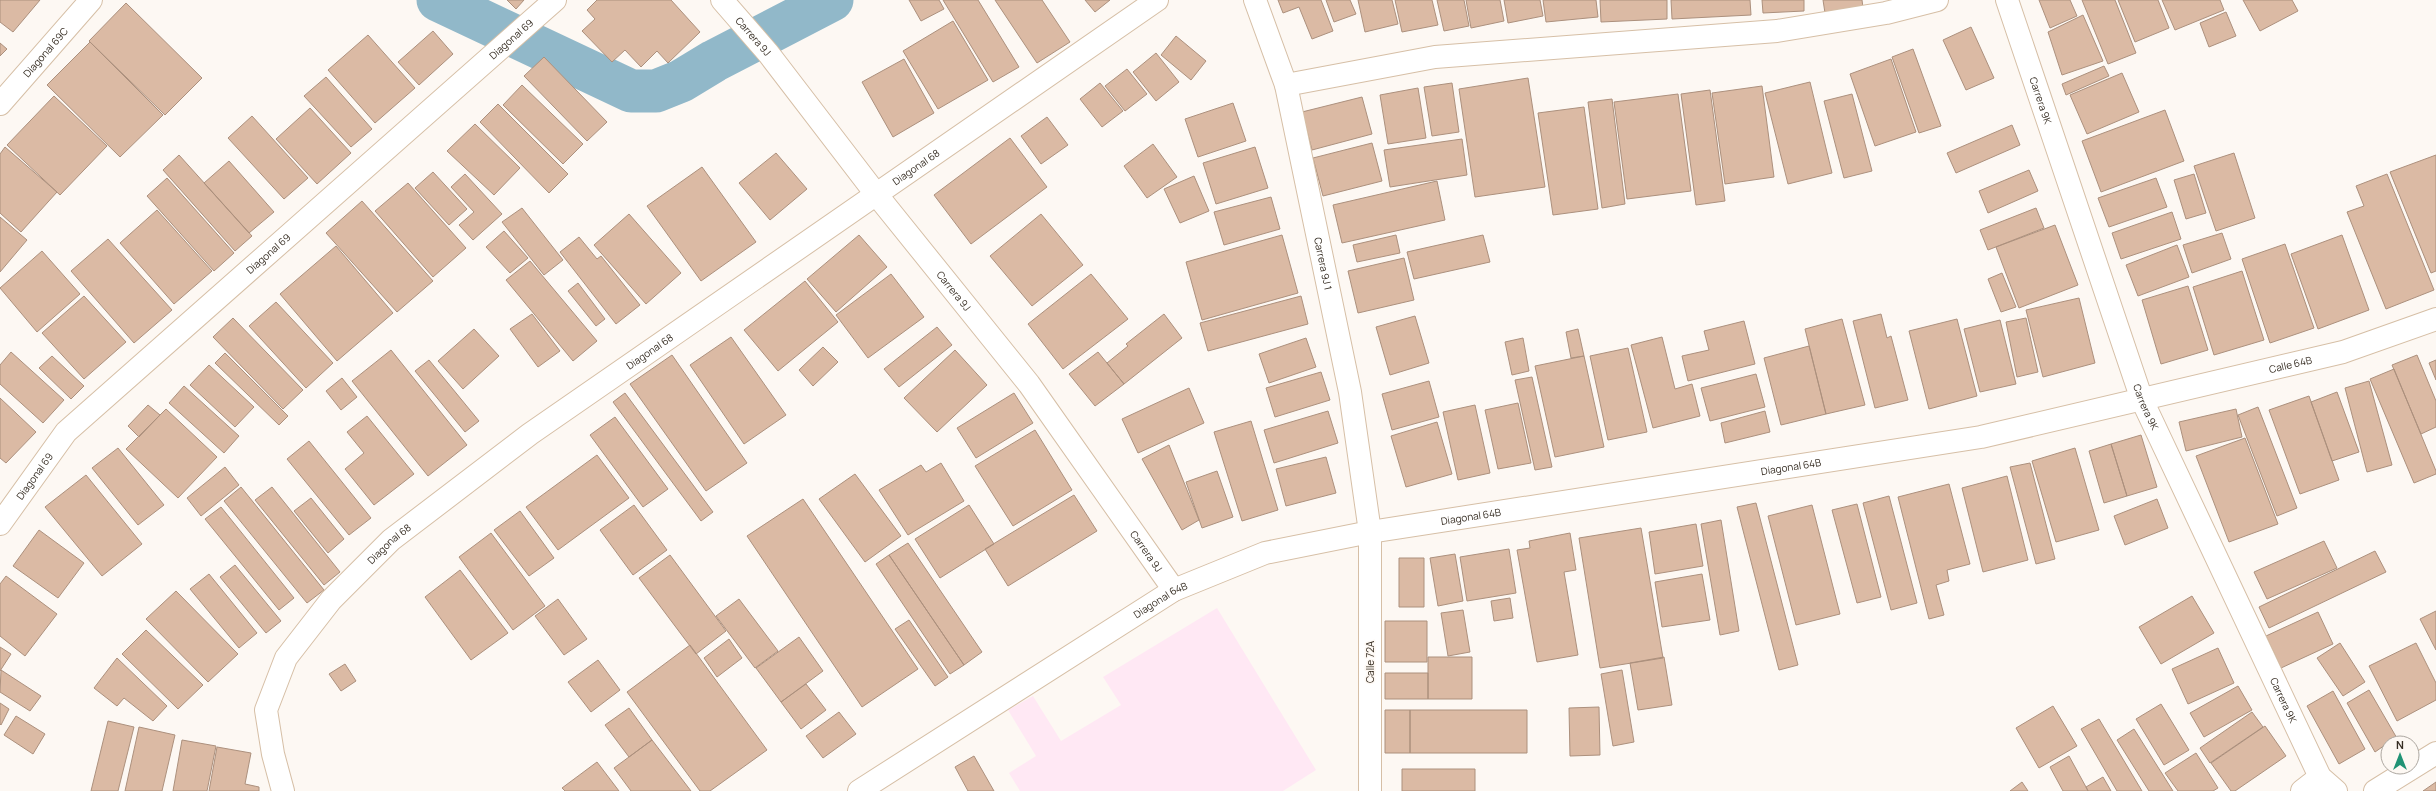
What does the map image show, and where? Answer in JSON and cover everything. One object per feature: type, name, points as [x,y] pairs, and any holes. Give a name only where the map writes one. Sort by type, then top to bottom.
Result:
[{"type":"street","name":"Diagonal 69C","points":[[0,104],[91,0]]},
{"type":"street","name":"Diagonal 69","points":[[0,524],[66,432],[555,0]]},
{"type":"street","name":"Carrera 9J","points":[[722,0],[768,53],[876,194],[1029,384],[1174,590]]},
{"type":"street","name":"Diagonal 68","points":[[283,791],[273,754],[266,710],[286,658],[331,600],[385,545],[530,434],[1157,0]]},
{"type":"street","name":"Carrera 9J 1","points":[[1255,0],[1286,85],[1350,392],[1370,532]]},
{"type":"street","points":[[1286,85],[1435,57],[1777,31],[1886,13],[1937,0]]},
{"type":"street","name":"Carrera 9K","points":[[2007,0],[2142,400],[2328,784]]},
{"type":"street","name":"Calle 64B","points":[[2142,400],[2343,352],[2436,320]]},
{"type":"street","name":"Diagonal 64B","points":[[860,791],[1174,590],[1265,553],[1370,532],[1981,437],[2142,400]]},
{"type":"street","name":"Calle 72A","points":[[1370,532],[1370,791]]},
{"type":"street","points":[[2376,791],[2436,753]]},
{"type":"street","points":[[2302,791],[2328,784]]},
{"type":"shaded area","points":[[1217,608],[1316,770],[1283,791],[1020,791],[1009,773],[1036,756],[1008,710],[1033,696],[1061,741],[1121,705],[1103,677]]},
{"type":"building","points":[[0,0],[40,0],[13,32],[0,22]]},
{"type":"building","points":[[507,0],[524,0],[516,9]]},
{"type":"building","points":[[597,0],[671,0],[700,32],[668,63],[657,51],[641,67],[625,50],[612,62],[582,31],[595,19],[587,10]]},
{"type":"building","points":[[909,0],[939,0],[944,9],[921,21]]},
{"type":"building","points":[[943,0],[978,0],[1019,67],[993,82]]},
{"type":"building","points":[[995,0],[1042,0],[1070,42],[1037,63]]},
{"type":"building","points":[[1085,0],[1110,0],[1095,12]]},
{"type":"building","points":[[1278,0],[1321,0],[1333,31],[1312,39],[1299,7],[1283,13]]},
{"type":"building","points":[[1326,0],[1350,0],[1356,14],[1334,22]]},
{"type":"building","points":[[1358,0],[1392,0],[1398,24],[1365,32]]},
{"type":"building","points":[[1395,0],[1432,0],[1438,25],[1402,32]]},
{"type":"building","points":[[1437,0],[1464,0],[1469,26],[1444,31]]},
{"type":"building","points":[[1466,0],[1500,0],[1504,21],[1471,28]]},
{"type":"building","points":[[1504,0],[1540,0],[1543,16],[1508,23]]},
{"type":"building","points":[[1543,0],[1596,0],[1598,17],[1546,22]]},
{"type":"building","points":[[1600,0],[1667,0],[1667,19],[1601,22]]},
{"type":"building","points":[[1671,0],[1750,0],[1751,15],[1672,19]]},
{"type":"building","points":[[1762,0],[1804,0],[1804,11],[1763,13]]},
{"type":"building","points":[[1823,0],[1862,0],[1863,8],[1825,13]]},
{"type":"building","points":[[2039,0],[2070,0],[2077,16],[2050,28]]},
{"type":"building","points":[[2082,0],[2115,0],[2136,53],[2108,64]]},
{"type":"building","points":[[2118,0],[2158,0],[2169,28],[2135,42]]},
{"type":"building","points":[[2162,0],[2220,0],[2224,10],[2175,30]]},
{"type":"building","points":[[2243,0],[2292,0],[2298,11],[2260,31]]},
{"type":"building","points":[[126,3],[202,78],[165,115],[89,41]]},
{"type":"building","points":[[2226,12],[2236,36],[2209,47],[2200,23]]},
{"type":"building","points":[[2083,15],[2103,61],[2062,75],[2048,32]]},
{"type":"building","points":[[953,21],[988,80],[938,109],[903,51]]},
{"type":"building","points":[[1971,27],[1994,78],[1966,90],[1943,40]]},
{"type":"building","points":[[433,31],[453,54],[419,85],[398,62]]},
{"type":"building","points":[[368,35],[415,88],[375,123],[328,70]]},
{"type":"building","points":[[1176,36],[1206,61],[1191,80],[1161,55]]},
{"type":"building","points":[[90,42],[163,115],[120,157],[47,85]]},
{"type":"building","points":[[0,43],[7,49],[0,56]]},
{"type":"building","points":[[1913,49],[1941,126],[1919,133],[1892,57]]},
{"type":"building","points":[[1156,53],[1179,82],[1156,101],[1133,72]]},
{"type":"building","points":[[544,57],[607,122],[587,141],[524,76]]},
{"type":"building","points":[[904,59],[934,113],[893,137],[862,82]]},
{"type":"building","points":[[1891,59],[1916,132],[1875,146],[1850,74]]},
{"type":"building","points":[[2104,66],[2109,76],[2066,95],[2062,84]]},
{"type":"building","points":[[1127,69],[1147,94],[1125,111],[1105,86]]},
{"type":"building","points":[[2122,73],[2139,112],[2087,134],[2070,95]]},
{"type":"building","points":[[326,77],[372,129],[351,147],[304,96]]},
{"type":"building","points":[[1528,78],[1545,187],[1475,197],[1459,89]]},
{"type":"building","points":[[1810,82],[1832,173],[1788,184],[1765,93]]},
{"type":"building","points":[[1100,83],[1123,111],[1102,127],[1080,99]]},
{"type":"building","points":[[1452,83],[1459,132],[1432,136],[1424,87]]},
{"type":"building","points":[[522,85],[583,144],[563,164],[503,105]]},
{"type":"building","points":[[1762,86],[1774,177],[1725,184],[1712,93]]},
{"type":"building","points":[[1418,88],[1426,138],[1388,144],[1380,95]]},
{"type":"building","points":[[1710,90],[1725,201],[1696,205],[1681,94]]},
{"type":"building","points":[[1678,94],[1691,191],[1627,199],[1614,102]]},
{"type":"building","points":[[1852,94],[1872,171],[1844,178],[1824,101]]},
{"type":"building","points":[[54,96],[107,146],[60,195],[7,145]]},
{"type":"building","points":[[1362,97],[1372,134],[1312,150],[1302,112]]},
{"type":"building","points":[[1612,99],[1625,204],[1602,208],[1588,102]]},
{"type":"building","points":[[1233,103],[1246,141],[1198,157],[1185,119]]},
{"type":"building","points":[[498,104],[568,174],[549,193],[480,122]]},
{"type":"building","points":[[1584,107],[1598,209],[1553,215],[1538,113]]},
{"type":"building","points":[[310,108],[351,153],[317,184],[276,139]]},
{"type":"building","points":[[2165,110],[2184,161],[2101,192],[2082,141]]},
{"type":"building","points":[[252,116],[308,178],[284,199],[228,138]]},
{"type":"building","points":[[1047,117],[1068,145],[1041,164],[1021,136]]},
{"type":"building","points":[[475,124],[520,168],[494,195],[447,151]]},
{"type":"building","points":[[2012,125],[2020,145],[1956,173],[1947,153]]},
{"type":"building","points":[[1010,138],[1047,187],[971,244],[934,195]]},
{"type":"building","points":[[1462,139],[1467,175],[1390,187],[1384,150]]},
{"type":"building","points":[[1372,143],[1382,181],[1323,196],[1313,158]]},
{"type":"building","points":[[1153,144],[1177,177],[1147,198],[1124,166]]},
{"type":"building","points":[[5,147],[57,192],[21,232],[0,213],[0,154]]},
{"type":"building","points":[[1255,147],[1268,188],[1216,204],[1203,163]]},
{"type":"building","points":[[776,153],[807,189],[770,220],[739,183]]},
{"type":"building","points":[[2234,153],[2255,218],[2216,231],[2194,166]]},
{"type":"building","points":[[179,155],[252,236],[235,251],[163,170]]},
{"type":"building","points":[[2436,155],[2436,271],[2431,273],[2390,172]]},
{"type":"building","points":[[229,161],[274,212],[249,233],[204,183]]},
{"type":"building","points":[[702,167],[756,242],[701,281],[647,206]]},
{"type":"building","points":[[2029,170],[2038,191],[1988,213],[1979,191]]},
{"type":"building","points":[[433,172],[467,209],[449,225],[415,188]]},
{"type":"building","points":[[465,174],[502,214],[473,240],[459,225],[474,212],[451,187]]},
{"type":"building","points":[[2194,174],[2206,213],[2186,219],[2174,180]]},
{"type":"building","points":[[2387,174],[2434,290],[2386,309],[2347,212],[2364,206],[2356,186]]},
{"type":"building","points":[[1194,176],[1209,211],[1180,223],[1164,189]]},
{"type":"building","points":[[167,178],[234,253],[214,271],[147,196]]},
{"type":"building","points":[[2156,178],[2167,207],[2109,227],[2098,198]]},
{"type":"building","points":[[1437,181],[1445,220],[1342,243],[1333,205]]},
{"type":"building","points":[[408,183],[466,248],[433,277],[375,211]]},
{"type":"building","points":[[1271,197],[1280,229],[1224,245],[1214,212]]},
{"type":"building","points":[[362,201],[433,281],[397,312],[326,233]]},
{"type":"building","points":[[522,208],[563,260],[544,275],[502,222]]},
{"type":"building","points":[[2036,208],[2044,228],[1988,250],[1980,230]]},
{"type":"building","points":[[157,210],[212,271],[174,304],[120,243]]},
{"type":"building","points":[[2172,212],[2181,239],[2121,259],[2112,233]]},
{"type":"building","points":[[629,214],[681,273],[646,304],[594,245]]},
{"type":"building","points":[[1041,214],[1083,265],[1032,306],[990,256]]},
{"type":"building","points":[[0,217],[27,240],[0,272]]},
{"type":"building","points":[[2055,225],[2078,285],[2019,308],[1996,247]]},
{"type":"building","points":[[504,231],[528,258],[510,273],[486,247]]},
{"type":"building","points":[[2222,233],[2231,259],[2192,273],[2183,245]]},
{"type":"building","points":[[859,235],[887,267],[836,312],[807,279]]},
{"type":"building","points":[[1282,235],[1298,293],[1202,320],[1186,262]]},
{"type":"building","points":[[1396,235],[1400,253],[1357,262],[1353,245]]},
{"type":"building","points":[[1483,235],[1490,262],[1414,279],[1407,252]]},
{"type":"building","points":[[2342,235],[2369,310],[2318,329],[2291,254]]},
{"type":"building","points":[[579,237],[597,259],[601,256],[640,305],[616,324],[560,252]]},
{"type":"building","points":[[108,239],[172,310],[134,343],[71,271]]},
{"type":"building","points":[[2285,244],[2314,328],[2270,343],[2242,259]]},
{"type":"building","points":[[2177,245],[2189,277],[2138,296],[2126,265]]},
{"type":"building","points":[[336,246],[393,313],[337,361],[280,294]]},
{"type":"building","points":[[42,251],[80,294],[37,332],[0,288]]},
{"type":"building","points":[[1404,258],[1414,300],[1358,313],[1348,271]]},
{"type":"building","points":[[530,261],[597,341],[573,361],[506,280]]},
{"type":"building","points":[[2242,271],[2264,340],[2214,355],[2193,287]]},
{"type":"building","points":[[2002,273],[2016,307],[2001,312],[1988,279]]},
{"type":"building","points":[[891,274],[924,317],[868,358],[836,315]]},
{"type":"building","points":[[1091,274],[1128,319],[1063,369],[1028,324]]},
{"type":"building","points":[[805,281],[838,322],[778,371],[744,330]]},
{"type":"building","points":[[578,283],[605,319],[596,326],[568,291]]},
{"type":"building","points":[[2188,286],[2208,350],[2161,364],[2142,300]]},
{"type":"building","points":[[84,296],[126,342],[84,379],[42,333]]},
{"type":"building","points":[[1301,296],[1308,324],[1208,351],[1200,323]]},
{"type":"building","points":[[2079,298],[2095,363],[2043,377],[2026,310]]},
{"type":"building","points":[[276,302],[333,363],[306,388],[249,326]]},
{"type":"building","points":[[532,314],[560,351],[538,367],[510,329]]},
{"type":"building","points":[[1164,314],[1182,338],[1124,384],[1107,363],[1128,346],[1126,344]]},
{"type":"building","points":[[1881,314],[1887,338],[1891,336],[1908,400],[1875,408],[1853,321]]},
{"type":"building","points":[[1415,316],[1429,363],[1390,375],[1376,327]]},
{"type":"building","points":[[233,318],[303,390],[283,409],[213,337]]},
{"type":"building","points":[[2026,318],[2038,372],[2017,377],[2006,322]]},
{"type":"building","points":[[1842,319],[1865,405],[1826,414],[1805,329]]},
{"type":"building","points":[[1957,319],[1977,396],[1929,409],[1909,331]]},
{"type":"building","points":[[2000,320],[2016,384],[1980,392],[1964,329]]},
{"type":"building","points":[[1744,321],[1755,364],[1688,381],[1682,356],[1709,350],[1704,331]]},
{"type":"building","points":[[937,327],[952,345],[899,387],[884,369]]},
{"type":"building","points":[[474,329],[499,356],[463,389],[438,361]]},
{"type":"building","points":[[1578,329],[1584,356],[1571,358],[1566,332]]},
{"type":"building","points":[[731,337],[786,415],[744,444],[690,365]]},
{"type":"building","points":[[1662,337],[1675,389],[1692,384],[1700,416],[1653,428],[1631,345]]},
{"type":"building","points":[[1306,338],[1316,367],[1269,383],[1259,354]]},
{"type":"building","points":[[1523,338],[1529,371],[1512,375],[1505,342]]},
{"type":"building","points":[[1809,346],[1826,414],[1781,425],[1764,358]]},
{"type":"building","points":[[823,347],[838,362],[813,386],[799,370]]},
{"type":"building","points":[[1628,348],[1647,432],[1608,440],[1590,356]]},
{"type":"building","points":[[391,350],[467,445],[428,476],[352,381]]},
{"type":"building","points":[[955,350],[987,385],[937,432],[904,398]]},
{"type":"building","points":[[11,352],[64,400],[43,423],[0,384],[0,365]]},
{"type":"building","points":[[1098,352],[1124,384],[1095,406],[1069,374]]},
{"type":"building","points":[[225,353],[288,416],[279,425],[215,363]]},
{"type":"building","points":[[672,355],[747,463],[706,491],[630,384]]},
{"type":"building","points":[[2417,355],[2436,401],[2436,427],[2421,434],[2392,365]]},
{"type":"building","points":[[52,356],[84,386],[71,399],[39,368]]},
{"type":"building","points":[[1584,356],[1604,447],[1555,457],[1535,366]]},
{"type":"building","points":[[429,360],[479,421],[465,432],[415,371]]},
{"type":"building","points":[[2436,360],[2436,380],[2429,363]]},
{"type":"building","points":[[209,365],[254,407],[235,427],[190,385]]},
{"type":"building","points":[[2394,369],[2436,471],[2436,474],[2414,483],[2370,379]]},
{"type":"building","points":[[1321,372],[1330,400],[1275,417],[1266,388]]},
{"type":"building","points":[[1756,374],[1765,407],[1710,421],[1701,388]]},
{"type":"building","points":[[1532,377],[1552,467],[1535,470],[1515,380]]},
{"type":"building","points":[[342,378],[357,397],[341,410],[326,391]]},
{"type":"building","points":[[1429,381],[1439,417],[1392,430],[1382,394]]},
{"type":"building","points":[[2369,381],[2392,465],[2367,472],[2345,388]]},
{"type":"building","points":[[184,386],[239,436],[224,453],[169,403]]},
{"type":"building","points":[[1189,388],[1204,423],[1138,453],[1122,419]]},
{"type":"building","points":[[2337,392],[2359,452],[2332,461],[2311,402]]},
{"type":"building","points":[[625,393],[713,512],[701,521],[613,402]]},
{"type":"building","points":[[1014,393],[1033,423],[976,458],[957,428]]},
{"type":"building","points":[[2309,396],[2339,480],[2300,494],[2269,410]]},
{"type":"building","points":[[0,398],[36,432],[6,463],[0,458]]},
{"type":"building","points":[[1518,403],[1531,463],[1498,469],[1485,410]]},
{"type":"building","points":[[148,405],[160,415],[139,437],[128,426]]},
{"type":"building","points":[[1475,405],[1490,473],[1458,480],[1443,412]]},
{"type":"building","points":[[2258,407],[2297,508],[2277,516],[2238,415]]},
{"type":"building","points":[[166,409],[217,457],[178,498],[126,449]]},
{"type":"building","points":[[2236,409],[2242,437],[2186,451],[2179,422]]},
{"type":"building","points":[[1328,411],[1338,443],[1274,463],[1264,430]]},
{"type":"building","points":[[1765,411],[1770,432],[1725,443],[1721,423]]},
{"type":"building","points":[[367,416],[414,474],[374,505],[345,469],[364,453],[347,432]]},
{"type":"building","points":[[615,417],[668,489],[643,507],[590,435]]},
{"type":"building","points":[[1251,421],[1278,510],[1242,521],[1214,432]]},
{"type":"building","points":[[1437,422],[1452,474],[1406,487],[1391,436]]},
{"type":"building","points":[[1035,430],[1072,490],[1013,526],[975,466]]},
{"type":"building","points":[[2141,435],[2157,487],[2127,496],[2111,444]]},
{"type":"building","points":[[2245,438],[2278,524],[2229,542],[2196,456]]},
{"type":"building","points":[[309,441],[371,518],[349,535],[287,459]]},
{"type":"building","points":[[2111,444],[2127,496],[2104,503],[2089,451]]},
{"type":"building","points":[[1169,445],[1199,520],[1182,530],[1142,459]]},
{"type":"building","points":[[118,448],[164,505],[138,525],[92,468]]},
{"type":"building","points":[[2075,448],[2099,530],[2056,542],[2032,461]]},
{"type":"building","points":[[597,455],[629,498],[558,550],[526,507]]},
{"type":"building","points":[[1326,457],[1336,493],[1286,506],[1276,469]]},
{"type":"building","points":[[941,463],[964,501],[908,535],[879,490],[921,465],[926,472]]},
{"type":"building","points":[[2030,463],[2055,559],[2036,564],[2010,467]]},
{"type":"building","points":[[225,467],[239,485],[201,516],[187,498]]},
{"type":"building","points":[[1217,471],[1233,517],[1202,528],[1186,482]]},
{"type":"building","points":[[855,474],[901,536],[865,562],[819,499]]},
{"type":"building","points":[[86,475],[142,544],[102,576],[45,507]]},
{"type":"building","points":[[2007,476],[2028,560],[1983,572],[1962,488]]},
{"type":"building","points":[[1949,484],[1970,564],[1947,570],[1949,581],[1936,585],[1944,615],[1929,619],[1898,497]]},
{"type":"building","points":[[241,487],[324,590],[307,603],[224,501]]},
{"type":"building","points":[[272,487],[340,572],[324,585],[255,500]]},
{"type":"building","points":[[1074,495],[1097,531],[1008,586],[985,549]]},
{"type":"building","points":[[1889,496],[1917,603],[1891,610],[1863,503]]},
{"type":"building","points":[[311,498],[344,539],[328,553],[294,511]]},
{"type":"building","points":[[803,499],[918,669],[862,707],[747,536]]},
{"type":"building","points":[[2157,499],[2168,528],[2125,545],[2114,516]]},
{"type":"building","points":[[1756,503],[1798,665],[1779,670],[1737,507]]},
{"type":"building","points":[[1857,504],[1881,597],[1857,603],[1832,510]]},
{"type":"building","points":[[634,505],[667,550],[633,575],[600,530]]},
{"type":"building","points":[[969,505],[994,544],[940,578],[915,539]]},
{"type":"building","points":[[1812,505],[1840,614],[1796,625],[1768,516]]},
{"type":"building","points":[[221,507],[294,598],[279,610],[205,519]]},
{"type":"building","points":[[520,511],[554,558],[529,576],[494,530]]},
{"type":"building","points":[[1721,520],[1739,631],[1720,635],[1701,524]]},
{"type":"building","points":[[1696,524],[1703,566],[1655,574],[1649,532]]},
{"type":"building","points":[[1641,528],[1663,658],[1600,668],[1579,538]]},
{"type":"building","points":[[39,530],[84,563],[58,598],[13,566]]},
{"type":"building","points":[[491,533],[545,606],[513,630],[459,557]]},
{"type":"building","points":[[1570,533],[1576,570],[1564,572],[1578,655],[1537,662],[1517,550],[1530,548],[1529,541]]},
{"type":"building","points":[[2324,541],[2337,568],[2267,599],[2254,572]]},
{"type":"building","points":[[908,543],[982,652],[964,665],[889,555]]},
{"type":"building","points":[[1509,549],[1516,593],[1467,601],[1460,557]]},
{"type":"building","points":[[2375,551],[2386,572],[2269,628],[2259,607]]},
{"type":"building","points":[[1455,554],[1463,601],[1438,606],[1430,558]]},
{"type":"building","points":[[670,555],[726,631],[696,654],[639,578]]},
{"type":"building","points":[[889,555],[964,665],[950,674],[876,564]]},
{"type":"building","points":[[1399,558],[1424,558],[1424,607],[1399,607]]},
{"type":"building","points":[[235,565],[281,621],[266,633],[220,577]]},
{"type":"building","points":[[460,570],[508,633],[471,660],[425,597]]},
{"type":"building","points":[[209,574],[257,633],[239,648],[190,589]]},
{"type":"building","points":[[1702,574],[1710,620],[1662,627],[1655,582]]},
{"type":"building","points":[[6,576],[57,614],[25,656],[0,636],[0,584]]},
{"type":"building","points":[[176,591],[238,654],[208,682],[146,619]]},
{"type":"building","points":[[2192,596],[2214,633],[2161,664],[2139,627]]},
{"type":"building","points":[[1510,598],[1513,618],[1494,621],[1491,601]]},
{"type":"building","points":[[558,599],[587,639],[564,655],[535,616]]},
{"type":"building","points":[[739,599],[778,651],[755,668],[716,616]]},
{"type":"building","points":[[1463,610],[1470,652],[1448,656],[1441,613]]},
{"type":"building","points":[[2436,611],[2436,650],[2420,619]]},
{"type":"building","points":[[2318,612],[2333,644],[2281,668],[2266,636]]},
{"type":"building","points":[[909,620],[948,677],[935,686],[895,629]]},
{"type":"building","points":[[1385,621],[1427,621],[1427,662],[1385,662]]},
{"type":"building","points":[[146,630],[203,685],[178,709],[122,654]]},
{"type":"building","points":[[799,637],[823,671],[781,702],[756,668]]},
{"type":"building","points":[[729,639],[742,658],[717,677],[704,658]]},
{"type":"building","points":[[2340,643],[2365,682],[2343,696],[2317,658]]},
{"type":"building","points":[[2416,643],[2436,683],[2436,700],[2397,721],[2369,666]]},
{"type":"building","points":[[690,645],[767,750],[710,791],[700,791],[627,692]]},
{"type":"building","points":[[0,647],[11,654],[0,671]]},
{"type":"building","points":[[2218,648],[2234,683],[2188,704],[2172,669]]},
{"type":"building","points":[[1428,657],[1472,657],[1472,699],[1428,699]]},
{"type":"building","points":[[1664,657],[1672,705],[1638,710],[1630,663]]},
{"type":"building","points":[[117,658],[167,706],[153,721],[124,698],[117,706],[94,688]]},
{"type":"building","points":[[598,660],[620,690],[591,712],[568,682]]},
{"type":"building","points":[[345,664],[356,681],[341,691],[329,674]]},
{"type":"building","points":[[1,670],[41,696],[30,711],[0,692]]},
{"type":"building","points":[[1622,670],[1634,742],[1613,746],[1601,674]]},
{"type":"building","points":[[1385,673],[1428,673],[1428,699],[1385,699]]},
{"type":"building","points":[[806,684],[826,710],[801,729],[781,702]]},
{"type":"building","points":[[2238,686],[2252,710],[2204,737],[2190,713]]},
{"type":"building","points":[[2369,690],[2395,735],[2380,735],[2380,749],[2375,752],[2347,703]]},
{"type":"building","points":[[2333,691],[2365,749],[2339,764],[2307,706]]},
{"type":"building","points":[[0,703],[9,709],[1,725],[0,724]]},
{"type":"building","points":[[2161,704],[2189,750],[2164,765],[2136,719]]},
{"type":"building","points":[[2053,706],[2077,746],[2039,768],[2016,728]]},
{"type":"building","points":[[1599,707],[1600,755],[1570,756],[1569,708]]},
{"type":"building","points":[[629,708],[652,740],[629,757],[605,725]]},
{"type":"building","points":[[1385,710],[1410,710],[1410,753],[1385,753]]},
{"type":"building","points":[[1410,710],[1527,710],[1527,753],[1410,753]]},
{"type":"building","points":[[839,712],[856,734],[823,758],[806,736]]},
{"type":"building","points":[[2252,712],[2263,727],[2210,763],[2200,748]]},
{"type":"building","points":[[16,716],[45,734],[33,754],[4,735]]},
{"type":"building","points":[[2099,719],[2142,791],[2117,791],[2081,729]]},
{"type":"building","points":[[108,721],[134,727],[118,791],[91,791]]},
{"type":"building","points":[[2265,726],[2286,756],[2235,791],[2231,791],[2211,763]]},
{"type":"building","points":[[139,727],[175,735],[162,791],[125,791]]},
{"type":"building","points":[[2134,729],[2173,791],[2149,791],[2117,740]]},
{"type":"building","points":[[182,740],[216,746],[207,791],[173,791]]},
{"type":"building","points":[[652,740],[691,791],[631,791],[614,768]]},
{"type":"building","points":[[217,747],[251,753],[245,784],[259,787],[259,791],[209,791]]},
{"type":"building","points":[[2196,753],[2218,788],[2213,791],[2178,791],[2165,773]]},
{"type":"building","points":[[974,756],[994,791],[968,791],[955,767]]},
{"type":"building","points":[[2069,756],[2088,791],[2063,791],[2050,767]]},
{"type":"building","points":[[597,762],[619,791],[565,791],[562,788]]},
{"type":"building","points":[[1402,769],[1475,769],[1475,791],[1402,791]]},
{"type":"building","points":[[2103,777],[2111,791],[2088,791],[2086,787]]},
{"type":"building","points":[[2022,782],[2028,791],[2010,791]]},
{"type":"building","points":[[2436,782],[2436,791],[2423,791]]},
{"type":"waterway","points":[[438,0],[631,91],[656,91],[681,81],[714,61],[832,0]]}]
